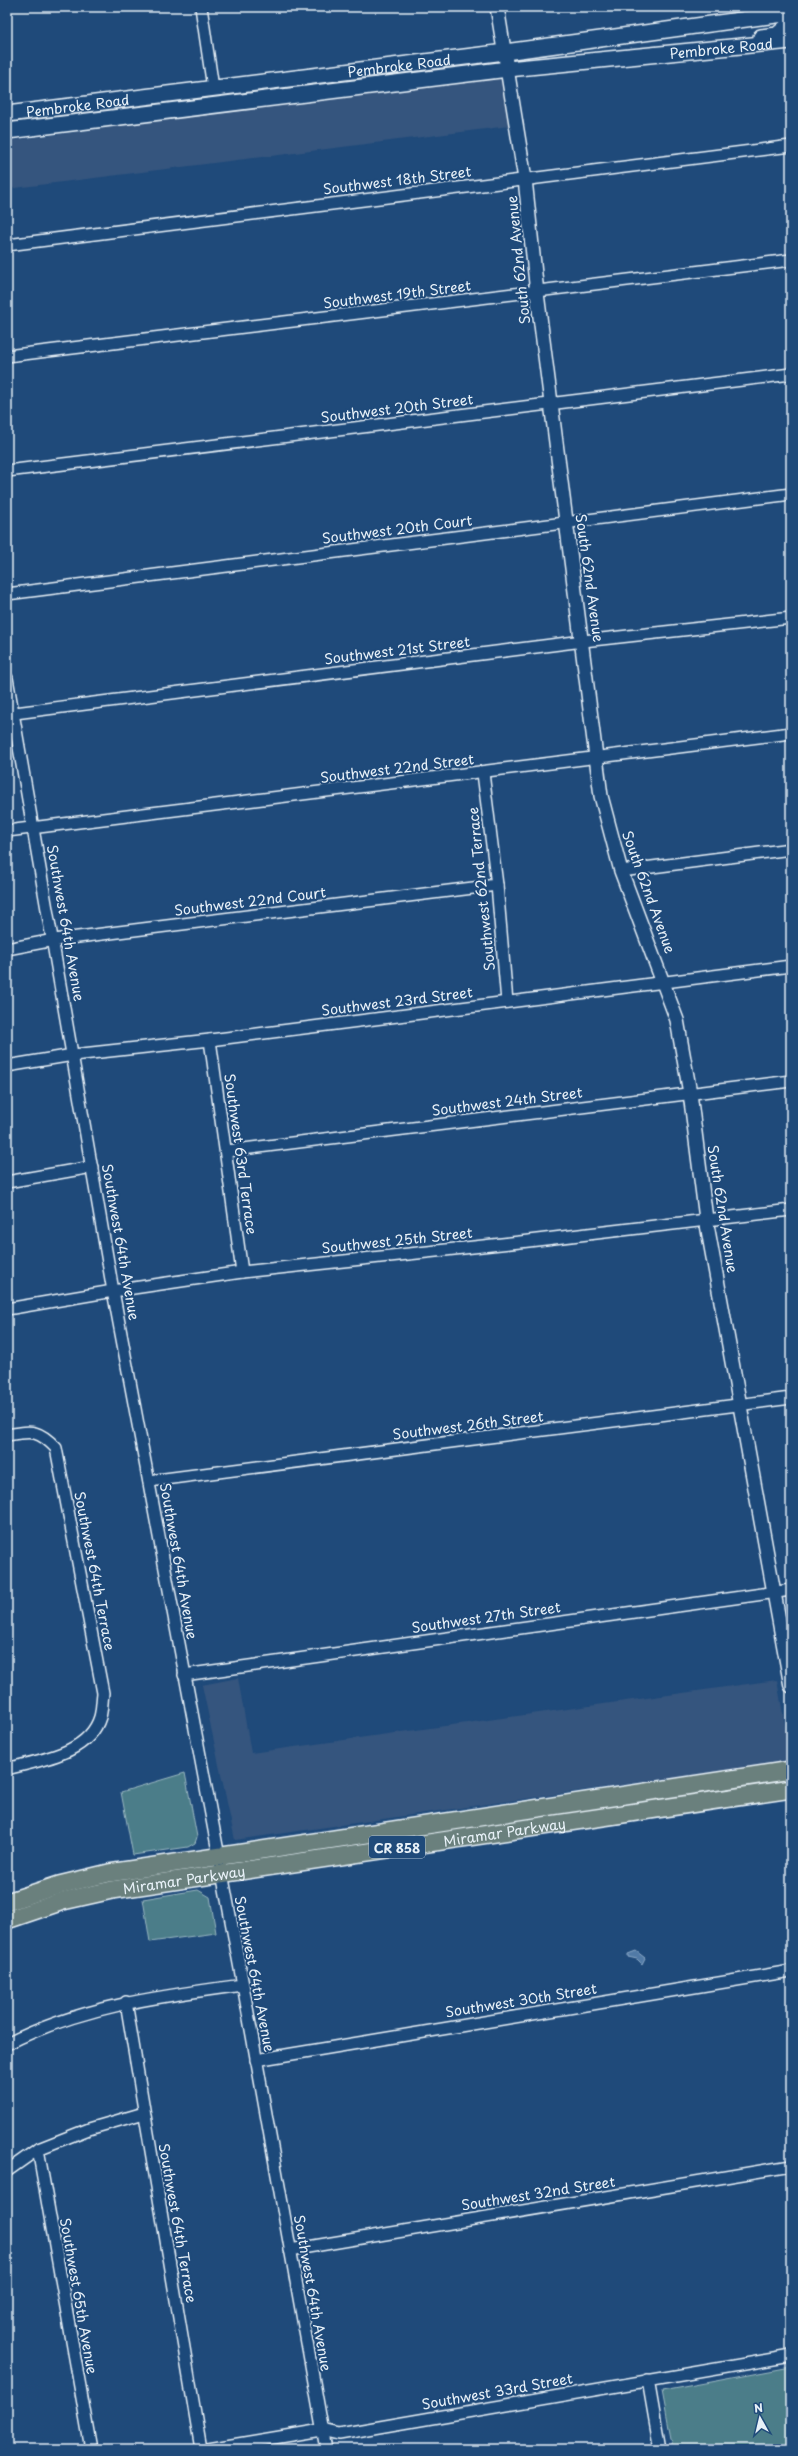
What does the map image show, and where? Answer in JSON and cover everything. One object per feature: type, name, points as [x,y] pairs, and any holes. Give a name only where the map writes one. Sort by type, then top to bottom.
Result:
[{"type":"main road","name":"Pembroke Road","points":[[7,114],[504,52],[791,13]]},
{"type":"main road","points":[[660,54],[677,46],[777,35],[791,23]]},
{"type":"main road","name":"Pembroke Road","points":[[7,131],[508,69],[791,42]]},
{"type":"main road","points":[[52,126],[75,117],[194,102],[213,88]]},
{"type":"main road","name":"Miramar Parkway","points":[[7,1902],[59,1885],[109,1873],[217,1855],[491,1816],[791,1770]]},
{"type":"main road","name":"Miramar Parkway","points":[[7,1920],[63,1901],[112,1890],[791,1789]]},
{"type":"main road","points":[[427,1843],[435,1837],[445,1834],[478,1828],[491,1816]]},
{"type":"street","points":[[200,7],[213,88]]},
{"type":"street","name":"South 62nd Avenue","points":[[497,7],[525,179],[537,293],[566,522],[583,641],[601,796],[621,871],[677,1020],[690,1093],[706,1219],[772,1592],[791,1686]]},
{"type":"street","name":"Southwest 18th Street","points":[[7,245],[791,146]]},
{"type":"street","name":"Southwest 19th Street","points":[[7,356],[537,293],[791,260]]},
{"type":"street","name":"Southwest 20th Street","points":[[7,471],[791,374]]},
{"type":"street","name":"Southwest 20th Court","points":[[7,594],[791,494]]},
{"type":"street","name":"Southwest 21st Street","points":[[10,714],[583,641],[791,618]]},
{"type":"street","name":"Southwest 64th Avenue","points":[[7,678],[10,714],[34,826],[113,1291],[256,2060],[326,2449]]},
{"type":"street","name":"Southwest 22nd Street","points":[[7,831],[34,826],[483,773],[596,757],[791,733]]},
{"type":"street","name":"Southwest 62nd Terrace","points":[[483,773],[497,885],[507,1002]]},
{"type":"street","points":[[621,871],[791,849]]},
{"type":"street","name":"Southwest 22nd Court","points":[[7,949],[54,940],[497,885]]},
{"type":"street","name":"Southwest 23rd Street","points":[[7,1066],[73,1055],[210,1040],[791,966]]},
{"type":"street","name":"Southwest 63rd Terrace","points":[[210,1040],[227,1151],[242,1272]]},
{"type":"street","name":"Southwest 24th Street","points":[[227,1151],[791,1081]]},
{"type":"street","points":[[7,1182],[92,1167]]},
{"type":"street","name":"Southwest 25th Street","points":[[7,1309],[113,1291],[242,1272],[520,1242],[791,1210]]},
{"type":"street","name":"Southwest 26th Street","points":[[149,1481],[791,1398]]},
{"type":"street","name":"Southwest 64th Terrace","points":[[7,1435],[32,1431],[44,1435],[56,1448],[103,1693],[100,1717],[91,1734],[68,1751],[7,1769]]},
{"type":"street","name":"Southwest 27th Street","points":[[184,1675],[791,1590]]},
{"type":"street","name":"Southwest 30th Street","points":[[256,2060],[791,1971]]},
{"type":"street","points":[[7,2044],[80,2014],[126,2002],[242,1985]]},
{"type":"street","name":"Southwest 64th Terrace","points":[[126,2002],[201,2449]]},
{"type":"street","points":[[7,2171],[38,2149],[89,2128],[144,2113]]},
{"type":"street","name":"Southwest 65th Avenue","points":[[38,2149],[91,2449]]},
{"type":"street","name":"Southwest 32nd Street","points":[[290,2250],[791,2166]]},
{"type":"street","name":"Southwest 33rd Street","points":[[208,2449],[322,2430],[339,2434],[791,2356]]},
{"type":"street","points":[[648,2380],[660,2449]]},
{"type":"shaded area","points":[[502,76],[509,126],[7,189],[7,141]]},
{"type":"shaded area","points":[[238,1678],[251,1753],[777,1680],[791,1761],[235,1840],[202,1685]]},
{"type":"shaded area","points":[[636,1951],[645,1958],[642,1964],[637,1959],[628,1957],[628,1954]]},
{"type":"green space","points":[[185,1773],[197,1837],[195,1843],[188,1847],[133,1855],[121,1792]]},
{"type":"green space","points":[[198,1890],[210,1897],[216,1933],[150,1942],[143,1899]]},
{"type":"green space","points":[[791,2367],[791,2449],[673,2449],[662,2391]]}]
